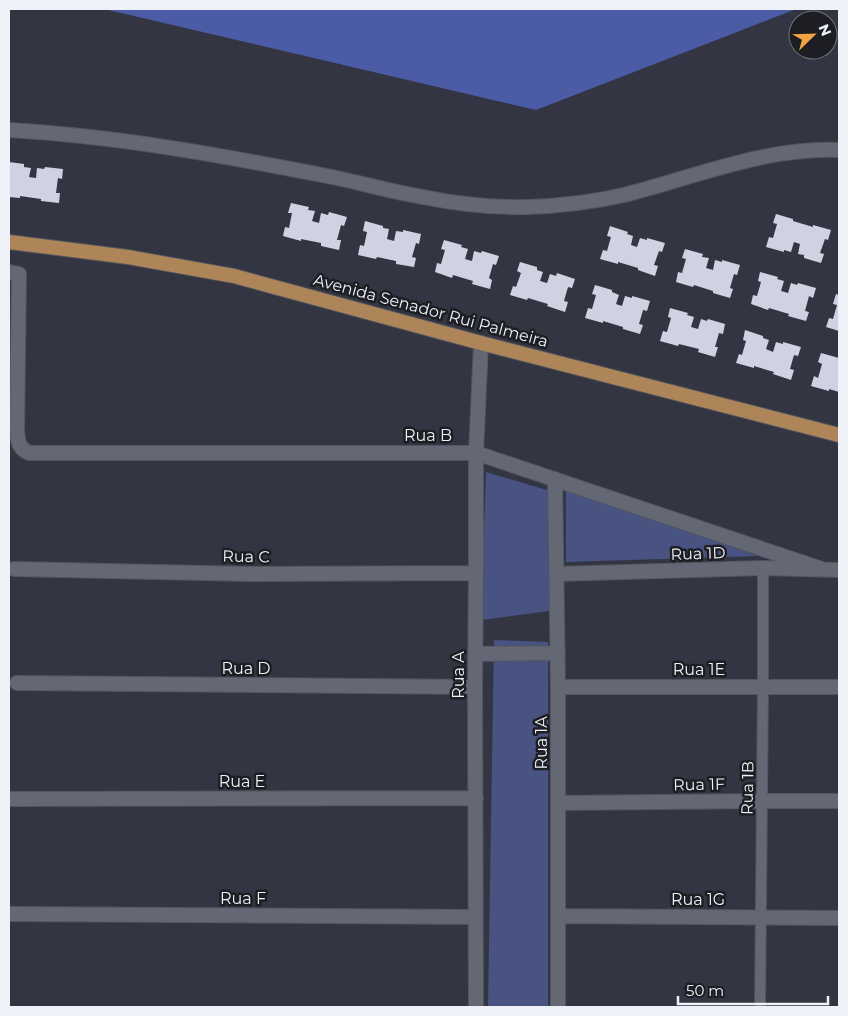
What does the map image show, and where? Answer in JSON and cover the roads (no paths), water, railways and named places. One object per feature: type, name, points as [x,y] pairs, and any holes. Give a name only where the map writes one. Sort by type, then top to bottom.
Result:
[{"type":"main road","name":"Avenida Senador Rui Palmeira","points":[[9,242],[128,257],[234,276],[481,343],[839,435]]},
{"type":"street","points":[[9,130],[111,140],[190,151],[336,177],[457,203],[528,207],[564,205],[631,193],[748,160],[798,151],[818,149],[839,150]]},
{"type":"street","name":"Rua B","points":[[9,272],[19,274],[18,444],[29,454],[476,453],[822,569]]},
{"type":"street","name":"Rua A","points":[[476,1007],[476,453],[481,343]]},
{"type":"street","name":"Rua 1A","points":[[555,479],[558,653],[558,1007]]},
{"type":"street","name":"Rua 1D","points":[[557,574],[763,568],[839,570]]},
{"type":"street","name":"Rua C","points":[[14,569],[250,574],[476,573]]},
{"type":"street","points":[[475,654],[558,653]]},
{"type":"street","name":"Rua D","points":[[17,683],[475,687]]},
{"type":"street","name":"Rua 1E","points":[[558,687],[839,686]]},
{"type":"street","name":"Rua E","points":[[9,799],[476,798]]},
{"type":"street","name":"Rua 1F","points":[[558,803],[839,801]]},
{"type":"street","name":"Rua F","points":[[9,914],[476,917]]},
{"type":"street","name":"Rua 1G","points":[[558,916],[839,918]]},
{"type":"lane","name":"Rua 1B","points":[[760,1007],[763,568]]}]
